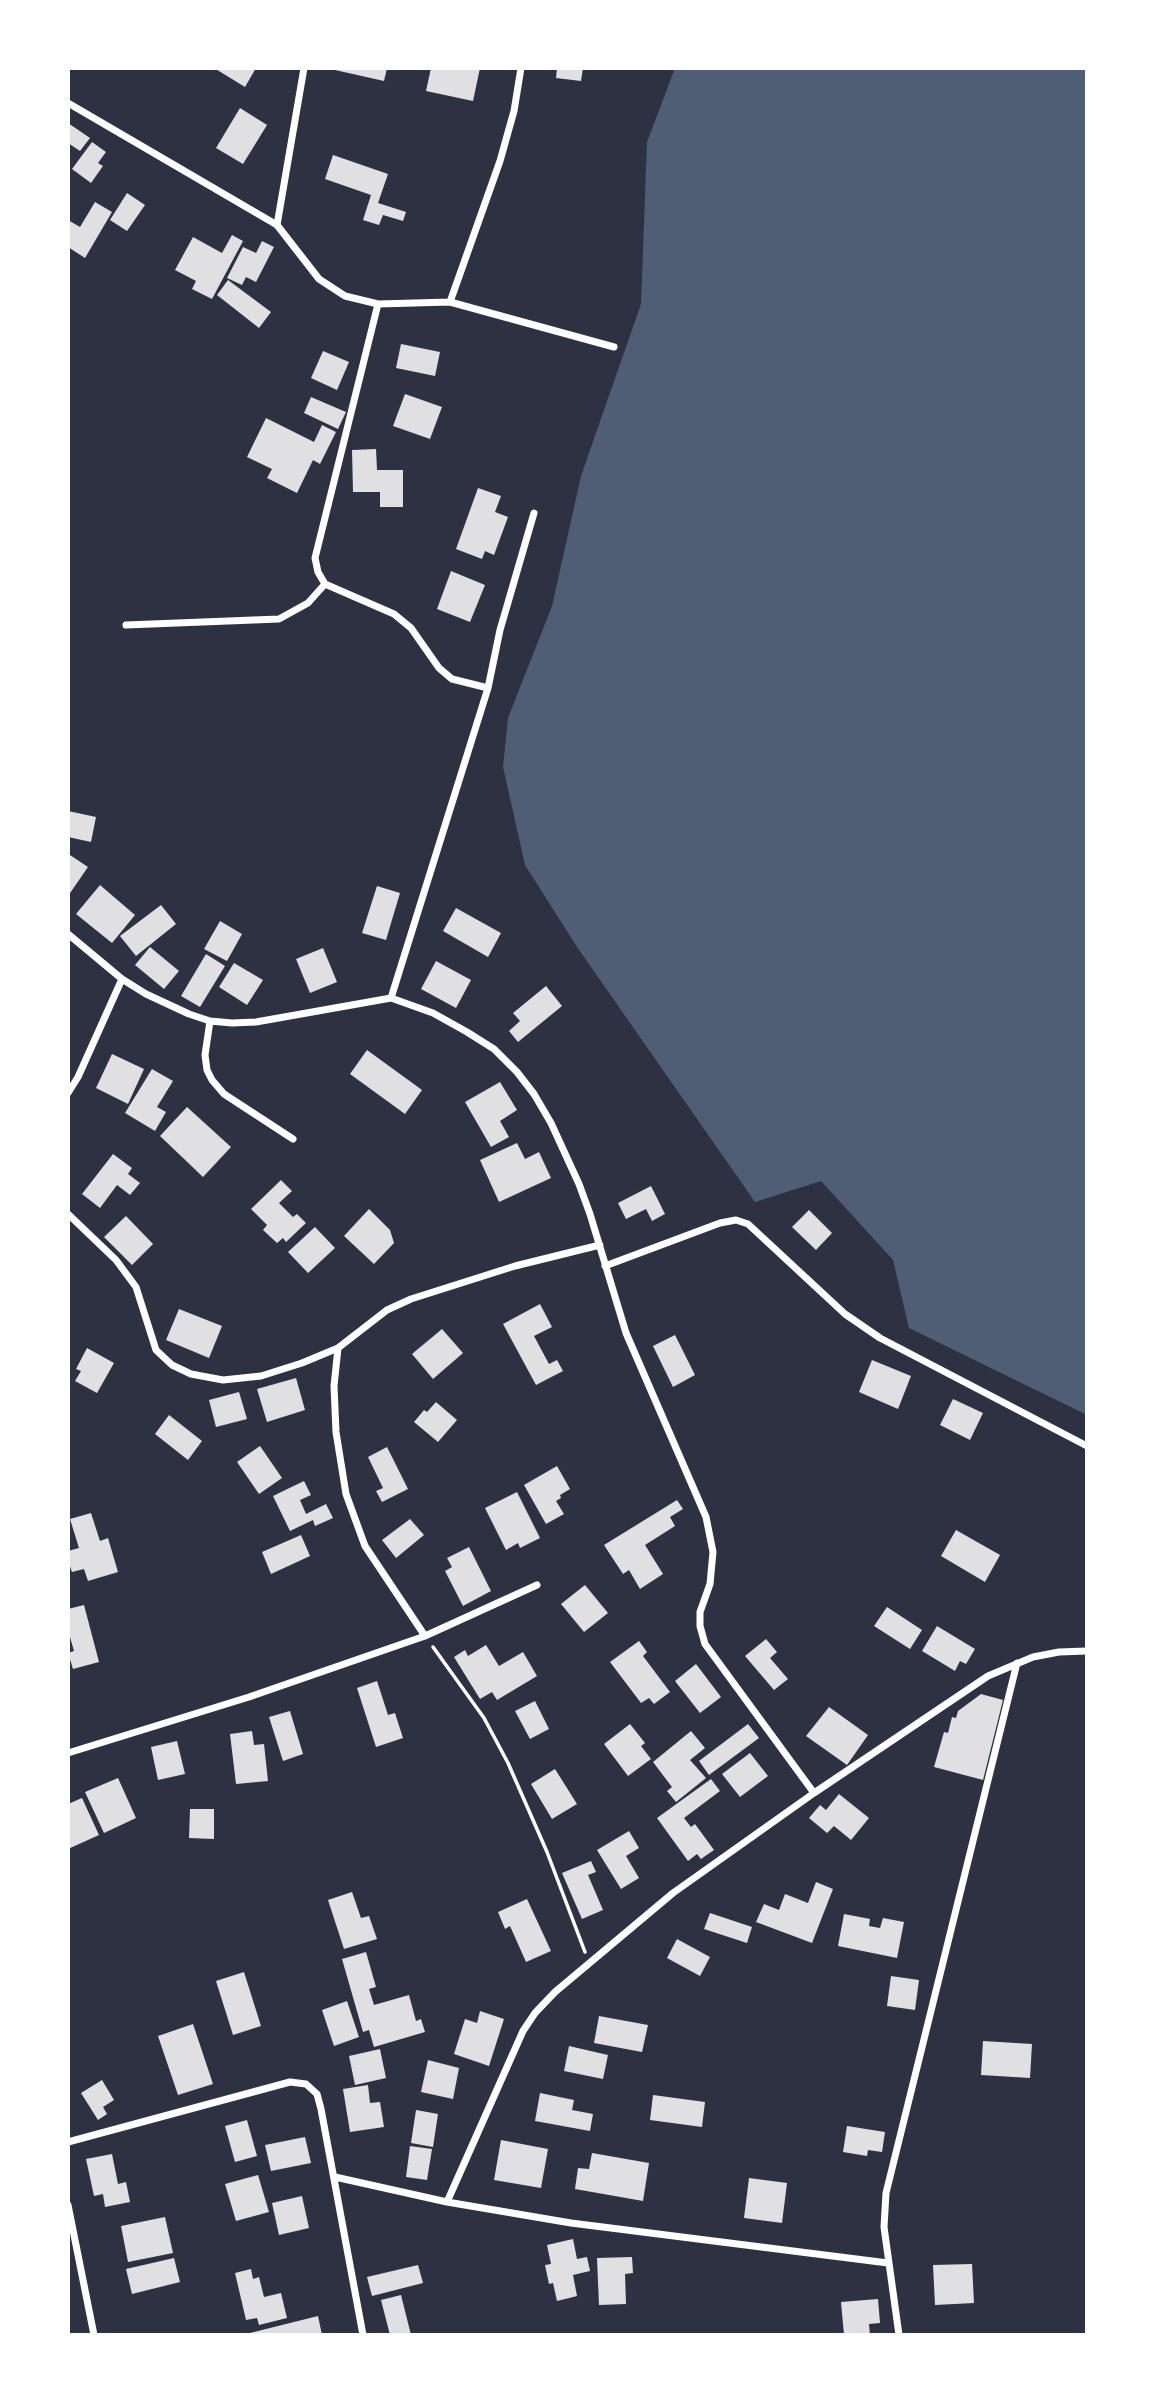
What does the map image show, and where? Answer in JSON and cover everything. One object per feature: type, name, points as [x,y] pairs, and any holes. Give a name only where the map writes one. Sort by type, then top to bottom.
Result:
[{"type":"street","points":[[277,225],[304,68]]},
{"type":"street","points":[[450,302],[500,160],[514,111],[521,68]]},
{"type":"street","points":[[68,103],[277,225],[319,279],[345,296],[378,304],[450,302],[614,347]]},
{"type":"street","points":[[378,304],[315,558],[318,572],[325,584],[394,614],[411,628],[439,668],[452,678],[488,688]]},
{"type":"street","points":[[391,998],[488,688],[500,631],[534,513]]},
{"type":"street","points":[[126,625],[278,619],[309,603],[325,584]]},
{"type":"street","points":[[68,934],[122,979],[146,994],[210,1021],[256,1022],[391,998],[433,1013],[467,1032],[494,1049],[517,1072],[534,1094],[559,1141],[590,1214],[626,1333],[706,1517],[713,1552],[710,1584],[700,1612],[700,1626],[705,1644],[814,1793]]},
{"type":"street","points":[[68,1093],[78,1077],[122,979]]},
{"type":"street","points":[[210,1021],[205,1055],[207,1070],[212,1080],[224,1094],[293,1139]]},
{"type":"street","points":[[68,1214],[117,1260],[136,1287],[156,1350],[172,1365],[191,1374],[223,1380],[283,1370],[338,1348],[387,1310],[411,1299],[515,1266],[600,1245]]},
{"type":"street","points":[[605,1266],[720,1223],[736,1220],[748,1224],[845,1314],[880,1338],[1087,1446]]},
{"type":"street","points":[[338,1348],[334,1386],[336,1433],[346,1494],[365,1546],[425,1636]]},
{"type":"street","points":[[68,1753],[249,1697],[425,1636],[537,1585]]},
{"type":"street","points":[[447,2202],[523,2031],[542,2006],[589,1964],[673,1894],[814,1793],[988,1676],[1033,1657],[1087,1651]]},
{"type":"street","points":[[899,2335],[884,2227],[886,2193],[1017,1663]]},
{"type":"street","points":[[68,2142],[290,2082],[306,2084],[317,2094],[335,2177],[363,2335]]},
{"type":"street","points":[[335,2177],[447,2202],[571,2223],[888,2263]]},
{"type":"street","points":[[68,2205],[94,2335]]},
{"type":"path","points":[[425,1636],[484,1718],[508,1763],[547,1852],[589,1964]]},
{"type":"water","points":[[675,68],[1087,68],[1087,1415],[909,1328],[893,1260],[821,1181],[755,1202],[577,947],[525,865],[503,767],[508,718],[552,606],[581,476],[641,304],[647,142]]},
{"type":"building","points":[[214,68],[256,68],[245,87]]},
{"type":"building","points":[[326,68],[387,68],[384,81]]},
{"type":"building","points":[[431,68],[480,68],[473,101],[426,91]]},
{"type":"building","points":[[557,68],[583,68],[581,81],[556,78]]},
{"type":"building","points":[[240,108],[267,125],[243,164],[216,148]]},
{"type":"building","points":[[68,123],[90,138],[80,151],[68,143]]},
{"type":"building","points":[[92,142],[106,152],[98,163],[103,166],[91,183],[72,169]]},
{"type":"building","points":[[333,155],[388,174],[378,203],[406,212],[403,221],[383,215],[379,225],[363,220],[371,195],[325,179]]},
{"type":"building","points":[[127,193],[145,205],[127,231],[110,220]]},
{"type":"building","points":[[95,202],[112,212],[85,258],[68,247],[68,220],[80,227]]},
{"type":"building","points":[[232,235],[243,241],[212,299],[192,289],[196,281],[175,270],[193,237],[222,253]]},
{"type":"building","points":[[262,241],[274,247],[256,282],[246,277],[242,285],[227,278],[243,247],[256,253]]},
{"type":"building","points":[[228,280],[271,312],[259,328],[217,295]]},
{"type":"building","points":[[401,344],[440,352],[435,376],[396,368]]},
{"type":"building","points":[[323,351],[349,362],[337,390],[311,378]]},
{"type":"building","points":[[405,394],[442,407],[430,439],[393,426]]},
{"type":"building","points":[[311,397],[346,412],[338,429],[304,413]]},
{"type":"building","points":[[266,418],[314,442],[322,425],[336,432],[320,464],[313,460],[297,493],[267,478],[272,469],[247,457]]},
{"type":"building","points":[[376,449],[377,470],[403,470],[403,507],[380,507],[380,492],[353,492],[352,450]]},
{"type":"building","points":[[478,488],[501,496],[495,512],[508,517],[494,555],[485,551],[482,559],[456,549]]},
{"type":"building","points":[[451,571],[485,585],[470,622],[437,609]]},
{"type":"building","points":[[68,811],[96,817],[91,842],[68,837]]},
{"type":"building","points":[[70,855],[88,867],[68,896],[68,857]]},
{"type":"building","points":[[100,885],[135,915],[112,943],[76,914]]},
{"type":"building","points":[[377,886],[400,893],[386,940],[362,933]]},
{"type":"building","points":[[161,905],[176,924],[136,956],[120,936]]},
{"type":"building","points":[[456,908],[501,933],[488,957],[443,931]]},
{"type":"building","points":[[220,921],[242,934],[227,961],[204,949]]},
{"type":"building","points":[[150,947],[179,971],[164,989],[135,965]]},
{"type":"building","points":[[323,948],[337,982],[310,993],[296,959]]},
{"type":"building","points":[[206,954],[225,966],[200,1007],[181,996]]},
{"type":"building","points":[[436,961],[471,980],[456,1008],[421,989]]},
{"type":"building","points":[[234,963],[263,980],[247,1005],[219,987]]},
{"type":"building","points":[[546,986],[562,1006],[518,1042],[509,1031],[520,1021],[513,1013]]},
{"type":"building","points":[[367,1050],[422,1090],[405,1114],[350,1074]]},
{"type":"building","points":[[112,1054],[144,1069],[128,1104],[96,1088]]},
{"type":"building","points":[[152,1069],[173,1081],[157,1107],[166,1112],[155,1131],[125,1113]]},
{"type":"building","points":[[500,1082],[517,1110],[500,1121],[509,1137],[491,1147],[465,1102]]},
{"type":"building","points":[[187,1107],[231,1147],[203,1177],[160,1136]]},
{"type":"building","points":[[517,1143],[525,1159],[539,1152],[551,1178],[499,1202],[480,1160]]},
{"type":"building","points":[[113,1154],[132,1168],[128,1174],[140,1183],[130,1195],[117,1185],[100,1208],[82,1194]]},
{"type":"building","points":[[281,1180],[292,1191],[279,1203],[293,1217],[297,1214],[306,1223],[286,1242],[283,1238],[277,1243],[263,1230],[267,1225],[251,1209]]},
{"type":"building","points":[[651,1186],[665,1214],[652,1221],[646,1209],[626,1219],[618,1203]]},
{"type":"building","points":[[369,1209],[390,1230],[394,1243],[374,1264],[344,1236]]},
{"type":"building","points":[[809,1210],[832,1233],[816,1250],[792,1227]]},
{"type":"building","points":[[126,1216],[153,1244],[132,1265],[104,1237]]},
{"type":"building","points":[[315,1227],[335,1248],[308,1273],[288,1252]]},
{"type":"building","points":[[540,1304],[552,1327],[534,1336],[549,1364],[557,1360],[563,1371],[536,1385],[503,1324]]},
{"type":"building","points":[[179,1309],[222,1326],[209,1358],[166,1340]]},
{"type":"building","points":[[442,1329],[463,1353],[433,1379],[412,1354]]},
{"type":"building","points":[[675,1335],[695,1375],[673,1387],[653,1346]]},
{"type":"building","points":[[87,1348],[114,1363],[97,1393],[75,1381],[81,1371],[76,1369]]},
{"type":"building","points":[[872,1360],[911,1376],[898,1409],[859,1392]]},
{"type":"building","points":[[296,1378],[305,1410],[267,1422],[257,1389]]},
{"type":"building","points":[[239,1392],[247,1419],[216,1427],[209,1400]]},
{"type":"building","points":[[953,1399],[983,1413],[970,1440],[940,1425]]},
{"type":"building","points":[[436,1402],[457,1420],[438,1442],[414,1422],[424,1410],[427,1412]]},
{"type":"building","points":[[169,1415],[202,1441],[188,1460],[155,1434]]},
{"type":"building","points":[[260,1446],[282,1478],[259,1494],[237,1462]]},
{"type":"building","points":[[387,1447],[408,1489],[382,1502],[376,1491],[383,1488],[368,1457]]},
{"type":"building","points":[[557,1466],[570,1489],[556,1501],[564,1514],[546,1524],[524,1485]]},
{"type":"building","points":[[304,1481],[311,1495],[300,1500],[306,1514],[326,1504],[333,1518],[315,1526],[313,1520],[290,1531],[273,1496]]},
{"type":"building","points":[[517,1492],[540,1538],[520,1548],[518,1543],[506,1550],[485,1508]]},
{"type":"building","points":[[677,1500],[683,1509],[670,1517],[675,1526],[645,1545],[663,1574],[640,1589],[629,1570],[623,1574],[604,1545]]},
{"type":"building","points":[[91,1513],[100,1541],[108,1538],[118,1572],[88,1581],[84,1569],[72,1572],[68,1551],[79,1548],[70,1519]]},
{"type":"building","points":[[410,1519],[424,1535],[396,1558],[382,1540]]},
{"type":"building","points":[[956,1530],[1000,1555],[985,1582],[941,1556]]},
{"type":"building","points":[[301,1535],[310,1556],[271,1574],[262,1552]]},
{"type":"building","points":[[469,1547],[491,1591],[463,1606],[445,1571],[452,1567],[447,1558]]},
{"type":"building","points":[[585,1585],[608,1613],[584,1632],[561,1604]]},
{"type":"building","points":[[84,1605],[99,1662],[73,1669],[68,1653],[74,1651],[68,1630],[68,1609]]},
{"type":"building","points":[[887,1607],[922,1630],[910,1649],[874,1626]]},
{"type":"building","points":[[937,1626],[975,1649],[966,1664],[960,1661],[955,1671],[922,1651]]},
{"type":"building","points":[[766,1639],[777,1652],[770,1658],[788,1679],[774,1690],[745,1656]]},
{"type":"building","points":[[639,1641],[647,1652],[643,1656],[670,1692],[654,1704],[649,1698],[641,1703],[610,1662]]},
{"type":"building","points":[[486,1645],[499,1666],[523,1652],[537,1676],[497,1700],[492,1692],[480,1699],[454,1657],[465,1650],[468,1656]]},
{"type":"building","points":[[696,1664],[721,1697],[700,1713],[675,1681]]},
{"type":"building","points":[[377,1681],[388,1715],[395,1713],[403,1738],[376,1747],[357,1688]]},
{"type":"building","points":[[981,1694],[1003,1700],[983,1780],[934,1767],[944,1732],[948,1733],[952,1717],[956,1718],[958,1711]]},
{"type":"building","points":[[535,1701],[549,1729],[530,1739],[515,1711]]},
{"type":"building","points":[[829,1707],[868,1735],[847,1765],[806,1736]]},
{"type":"building","points":[[290,1711],[303,1754],[283,1761],[269,1717]]},
{"type":"building","points":[[630,1724],[645,1743],[641,1746],[651,1759],[628,1776],[604,1744]]},
{"type":"building","points":[[748,1724],[759,1738],[709,1775],[699,1761]]},
{"type":"building","points":[[252,1731],[254,1745],[264,1744],[268,1781],[236,1784],[230,1734]]},
{"type":"building","points":[[691,1731],[705,1748],[690,1760],[706,1778],[676,1802],[667,1791],[672,1787],[653,1762]]},
{"type":"building","points":[[177,1741],[185,1774],[158,1780],[151,1747]]},
{"type":"building","points":[[750,1753],[768,1776],[740,1797],[722,1774]]},
{"type":"building","points":[[555,1769],[577,1804],[552,1819],[531,1784]]},
{"type":"building","points":[[118,1778],[136,1818],[104,1833],[85,1792]]},
{"type":"building","points":[[711,1779],[720,1791],[684,1818],[691,1827],[695,1824],[714,1850],[701,1859],[697,1854],[688,1861],[657,1818]]},
{"type":"building","points":[[839,1794],[869,1818],[851,1840],[834,1826],[827,1833],[809,1818],[820,1805],[826,1810]]},
{"type":"building","points":[[82,1798],[99,1835],[68,1849],[68,1804]]},
{"type":"building","points":[[190,1809],[214,1809],[214,1839],[189,1838]]},
{"type":"building","points":[[629,1831],[639,1848],[626,1856],[639,1878],[621,1889],[597,1850]]},
{"type":"building","points":[[591,1861],[596,1872],[588,1875],[603,1910],[582,1919],[562,1873]]},
{"type":"building","points":[[816,1882],[833,1889],[812,1943],[756,1922],[764,1904],[779,1910],[785,1894],[808,1903]]},
{"type":"building","points":[[352,1892],[361,1918],[369,1916],[377,1939],[344,1949],[328,1900]]},
{"type":"building","points":[[527,1899],[551,1951],[526,1962],[510,1926],[505,1929],[498,1912]]},
{"type":"building","points":[[710,1913],[752,1927],[747,1943],[704,1929]]},
{"type":"building","points":[[844,1914],[870,1919],[869,1926],[880,1928],[883,1918],[904,1922],[897,1958],[838,1946]]},
{"type":"building","points":[[677,1939],[710,1957],[700,1976],[667,1958]]},
{"type":"building","points":[[366,1952],[376,1987],[369,1989],[374,2005],[409,1995],[416,2021],[421,2019],[425,2032],[374,2047],[369,2030],[363,2032],[342,1959]]},
{"type":"building","points":[[244,1972],[261,2026],[233,2035],[216,1981]]},
{"type":"building","points":[[891,1976],[919,1980],[915,2010],[887,2006]]},
{"type":"building","points":[[347,2001],[359,2037],[334,2046],[322,2010]]},
{"type":"building","points":[[480,2011],[504,2019],[489,2066],[454,2054],[465,2019],[477,2023]]},
{"type":"building","points":[[599,2016],[648,2025],[642,2052],[594,2043]]},
{"type":"building","points":[[193,2024],[213,2084],[178,2095],[158,2036]]},
{"type":"building","points":[[983,2041],[1032,2044],[1030,2078],[981,2075]]},
{"type":"building","points":[[569,2046],[608,2055],[603,2079],[564,2071]]},
{"type":"building","points":[[380,2049],[386,2078],[355,2085],[349,2056]]},
{"type":"building","points":[[428,2060],[459,2068],[453,2099],[421,2092]]},
{"type":"building","points":[[102,2080],[114,2100],[103,2107],[107,2114],[98,2120],[81,2093]]},
{"type":"building","points":[[368,2085],[370,2103],[380,2102],[384,2127],[350,2132],[343,2089]]},
{"type":"building","points":[[540,2093],[574,2100],[572,2110],[593,2114],[590,2131],[535,2121]]},
{"type":"building","points":[[653,2095],[705,2102],[702,2127],[650,2120]]},
{"type":"building","points":[[416,2110],[438,2114],[433,2147],[411,2143]]},
{"type":"building","points":[[247,2120],[257,2156],[235,2162],[225,2126]]},
{"type":"building","points":[[847,2126],[885,2132],[882,2152],[868,2150],[867,2156],[843,2152]]},
{"type":"building","points":[[305,2137],[311,2163],[271,2171],[265,2145]]},
{"type":"building","points":[[501,2140],[548,2149],[541,2188],[494,2180]]},
{"type":"building","points":[[410,2146],[432,2149],[427,2180],[406,2177]]},
{"type":"building","points":[[592,2153],[649,2163],[643,2201],[575,2189],[578,2168],[589,2169]]},
{"type":"building","points":[[112,2154],[118,2184],[126,2182],[130,2202],[105,2207],[103,2194],[94,2196],[86,2159]]},
{"type":"building","points":[[258,2175],[269,2212],[236,2221],[225,2184]]},
{"type":"building","points":[[749,2178],[787,2183],[782,2223],[744,2218]]},
{"type":"building","points":[[302,2196],[309,2228],[279,2235],[272,2203]]},
{"type":"building","points":[[165,2217],[173,2253],[128,2262],[121,2226]]},
{"type":"building","points":[[573,2239],[577,2259],[587,2257],[590,2271],[573,2275],[577,2296],[557,2301],[553,2283],[549,2284],[545,2265],[551,2264],[547,2245]]},
{"type":"building","points":[[632,2257],[633,2273],[625,2274],[626,2304],[599,2305],[597,2258]]},
{"type":"building","points":[[174,2258],[180,2282],[132,2294],[126,2269]]},
{"type":"building","points":[[972,2264],[974,2303],[935,2305],[933,2265]]},
{"type":"building","points":[[418,2265],[423,2283],[372,2296],[367,2277]]},
{"type":"building","points":[[251,2269],[253,2279],[259,2277],[264,2297],[281,2293],[287,2318],[259,2325],[257,2318],[246,2320],[235,2273]]},
{"type":"building","points":[[401,2295],[411,2335],[390,2335],[381,2300]]},
{"type":"building","points":[[878,2299],[880,2323],[869,2324],[870,2335],[844,2335],[841,2302]]},
{"type":"building","points":[[318,2316],[322,2335],[246,2335],[246,2334]]}]
